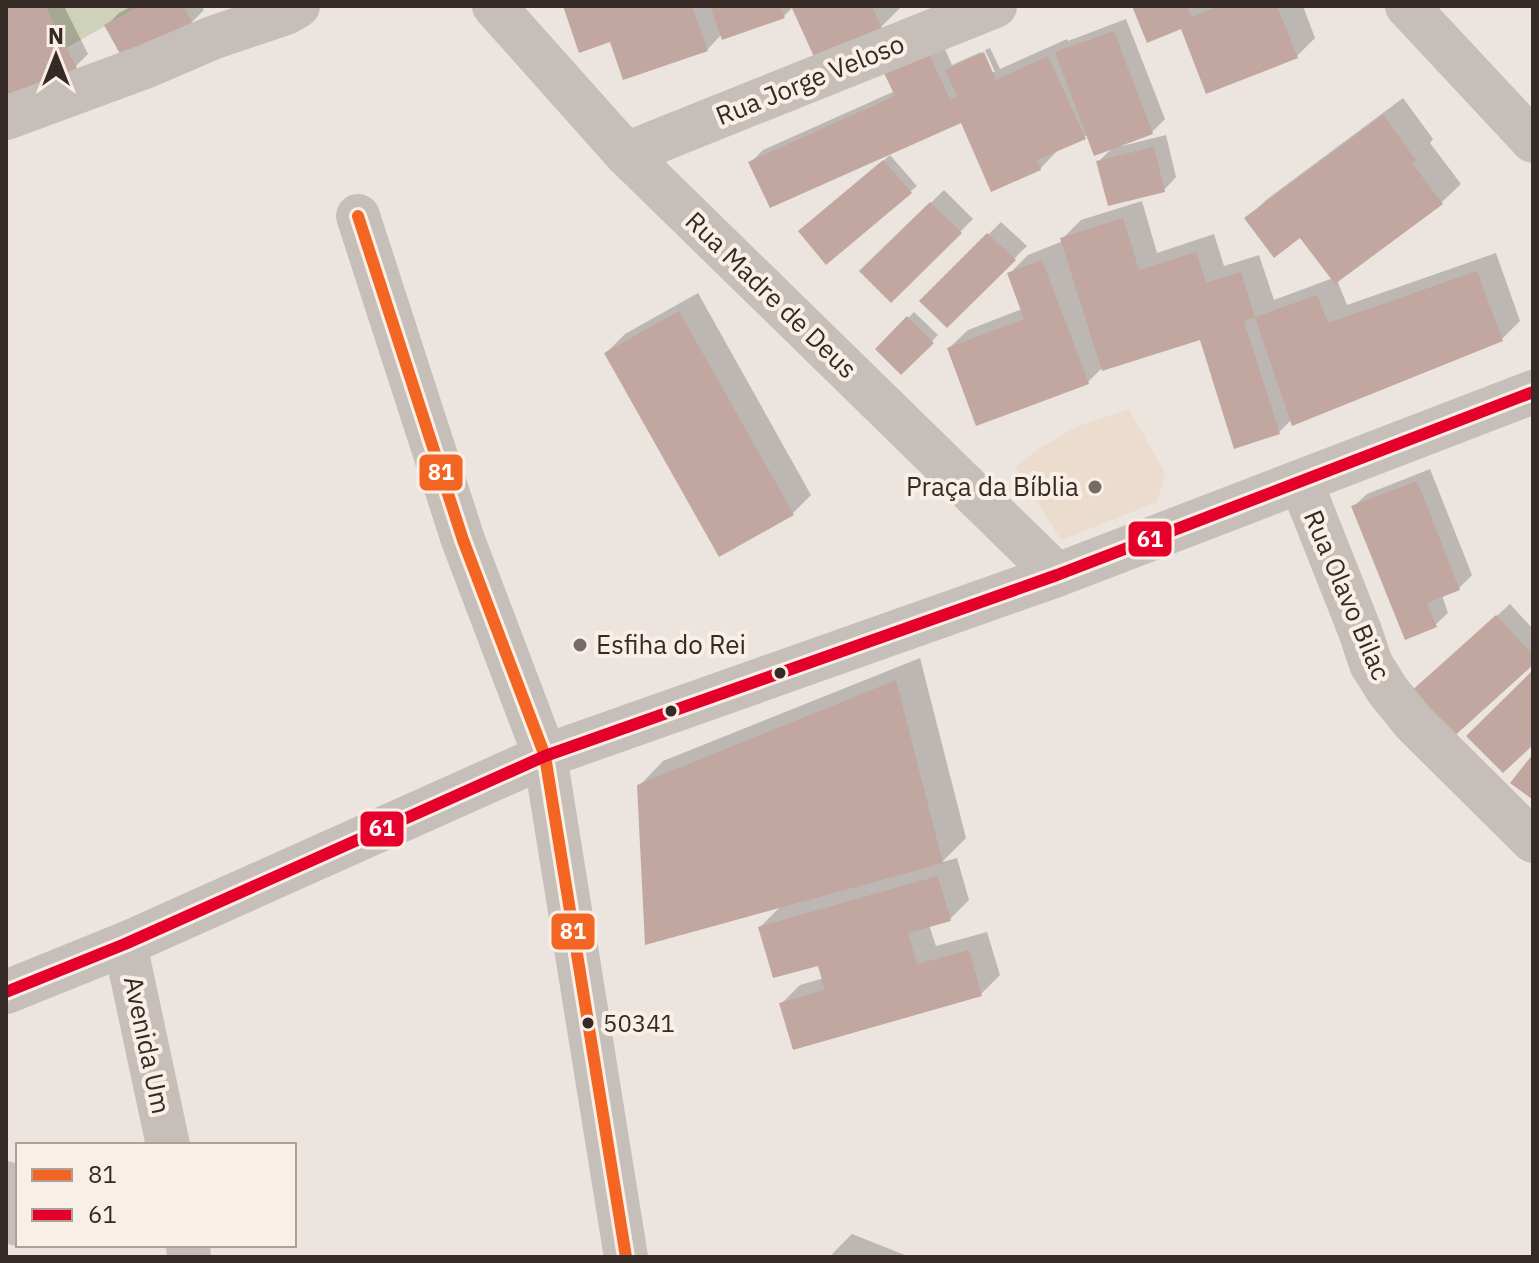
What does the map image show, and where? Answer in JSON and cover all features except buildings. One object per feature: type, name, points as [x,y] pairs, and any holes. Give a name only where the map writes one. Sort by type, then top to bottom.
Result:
[{"type":"street","points":[[6,118],[298,6]]},
{"type":"street","name":"Rua Madre de Deus","points":[[494,6],[626,154],[1057,575]]},
{"type":"street","name":"Rua Jorge Veloso","points":[[626,154],[995,6]]},
{"type":"street","points":[[1407,6],[1533,141]]},
{"type":"street","points":[[358,216],[463,540],[545,756],[626,1257]]},
{"type":"street","points":[[6,992],[125,944],[545,756],[1057,575],[1533,392]]},
{"type":"street","name":"Rua Olavo Bilac","points":[[1301,482],[1371,664],[1388,691],[1414,723],[1533,841]]},
{"type":"street","name":"Avenida Um","points":[[125,944],[168,1143]]},
{"type":"street","points":[[6,1183],[16,1217]]},
{"type":"green space","points":[[45,6],[141,6],[66,48]]},
{"type":"shaded area","name":"Praça da Bíblia","points":[[1129,409],[1165,473],[1157,502],[1061,540],[1015,467],[1038,449],[1078,426]]},
{"type":"transit line","name":"81","points":[[358,216],[463,540],[545,756],[626,1257]]},
{"type":"transit line","name":"61","points":[[6,992],[125,944],[545,756],[1057,575],[1533,392]]},
{"type":"place","name":"Praça da Bíblia","points":[[1095,487]]},
{"type":"place","name":"Esfiha do Rei","points":[[580,645]]},
{"type":"place","name":"50341","points":[[588,1023]]}]
